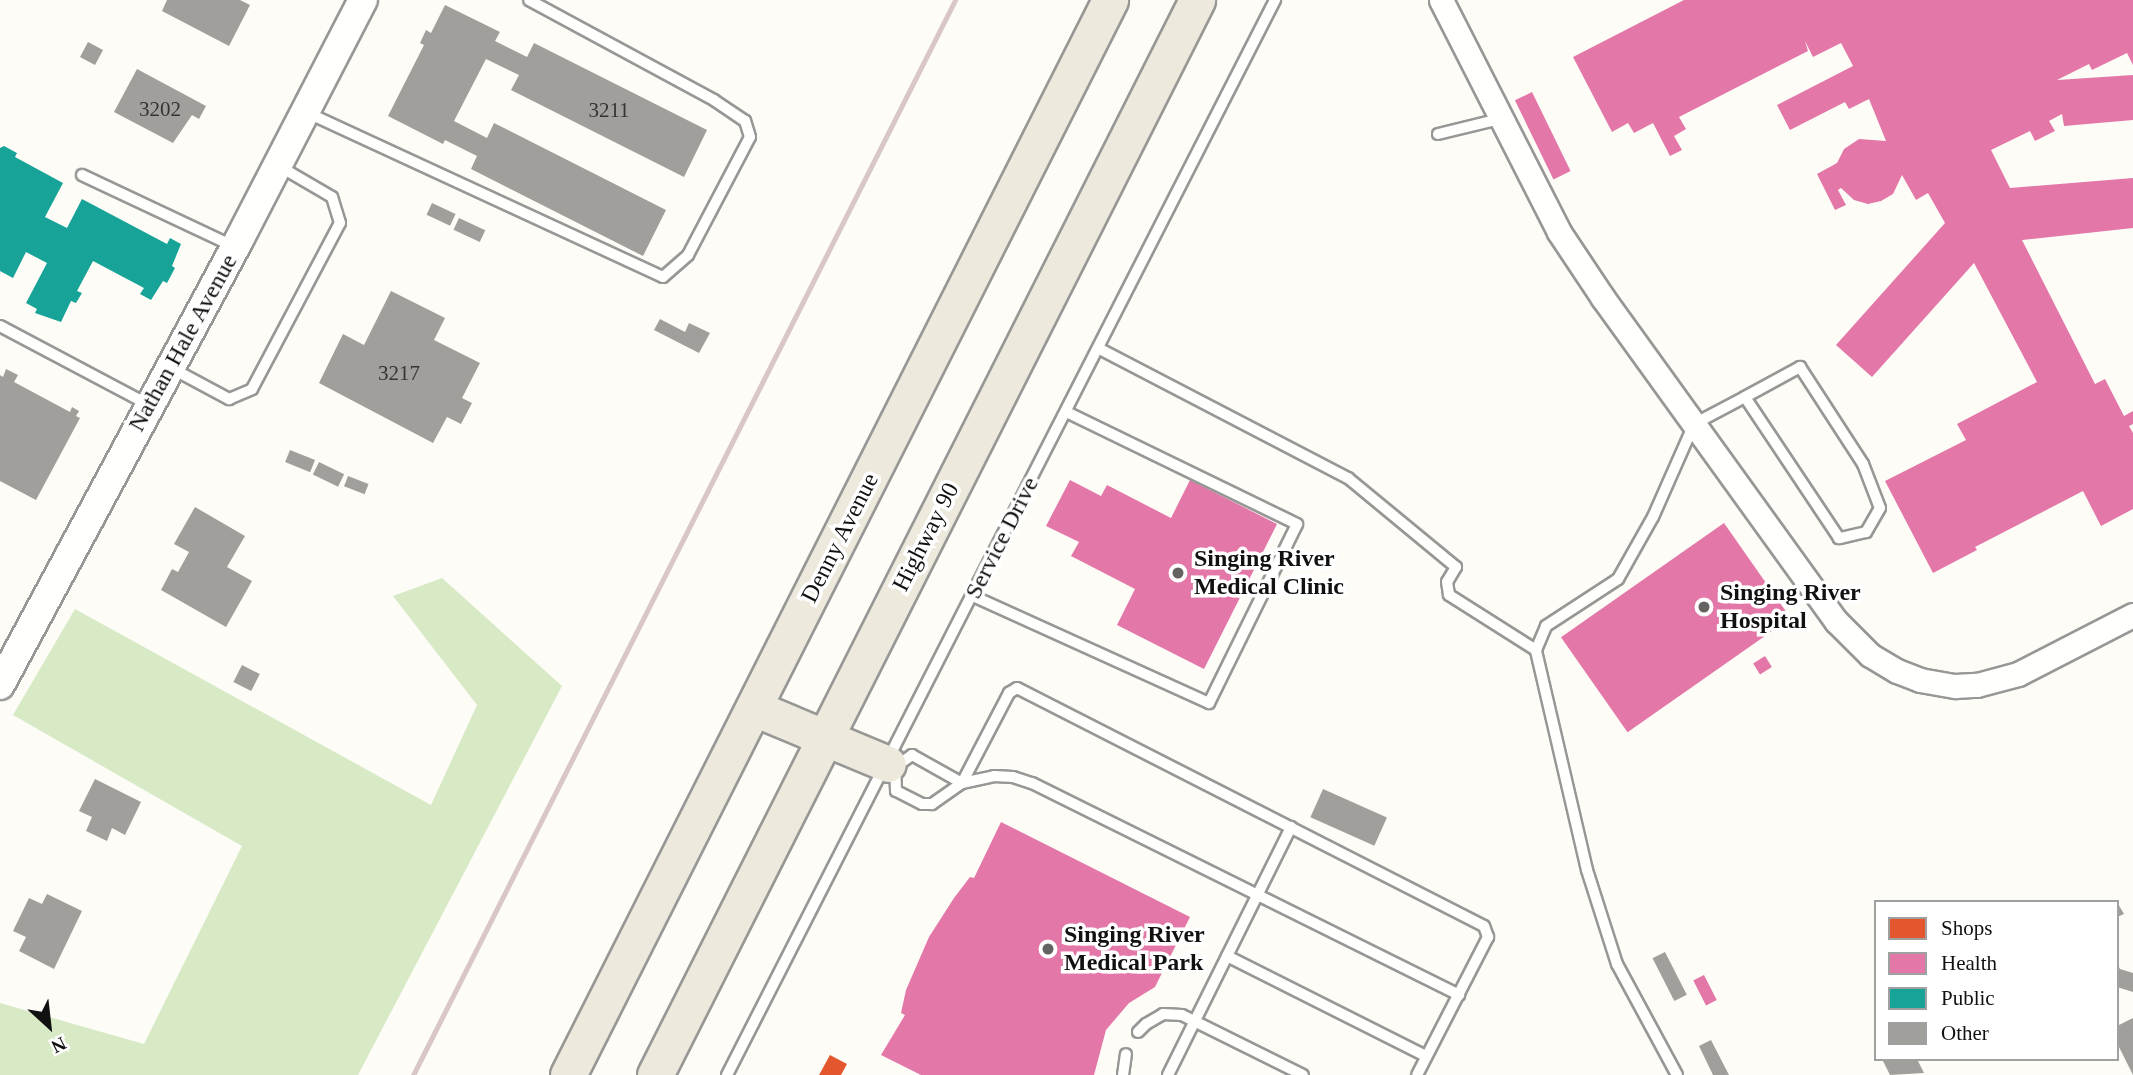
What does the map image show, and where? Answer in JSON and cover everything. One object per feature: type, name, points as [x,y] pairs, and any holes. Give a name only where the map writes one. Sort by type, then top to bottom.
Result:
[{"type":"main road","name":"Denny Avenue","points":[[568,1075],[1110,0]]},
{"type":"main road","name":"Highway 90","points":[[655,1075],[1197,0]]},
{"type":"main road","points":[[754,708],[891,765]]},
{"type":"street","name":"Nathan Hale Avenue","points":[[0,685],[235,248],[363,0]]},
{"type":"street","points":[[1441,0],[1559,232],[1602,298],[1836,621],[1870,654],[1897,671],[1920,680],[1955,686],[1977,685],[2018,674],[2133,615]]},
{"type":"lane","points":[[306,112],[663,277],[688,255],[750,137],[745,121],[714,100],[529,0]]},
{"type":"lane","name":"Service Drive","points":[[727,1075],[891,765],[973,596],[1275,0]]},
{"type":"lane","points":[[1438,134],[1500,119]]},
{"type":"lane","points":[[170,368],[229,399],[252,390],[340,223],[332,197],[278,166]]},
{"type":"lane","points":[[82,175],[235,248]]},
{"type":"lane","points":[[0,326],[149,405]]},
{"type":"lane","points":[[1098,348],[1348,478],[1456,567],[1447,582],[1449,595],[1535,650]]},
{"type":"lane","points":[[1677,1075],[1617,964],[1587,870],[1535,650],[1546,626],[1618,579],[1653,517],[1694,424],[1800,367],[1863,464],[1880,508],[1866,532],[1839,538],[1745,397]]},
{"type":"lane","points":[[973,596],[1209,703],[1297,524],[1066,412]]},
{"type":"lane","points":[[962,783],[1009,693],[1017,688],[1484,926],[1488,937],[1417,1075]]},
{"type":"lane","points":[[962,783],[912,755],[891,765],[896,791],[922,804],[932,804],[962,783],[994,776],[1032,783],[1459,995]]},
{"type":"lane","points":[[1168,1075],[1291,827]]},
{"type":"lane","points":[[1227,956],[1426,1056]]},
{"type":"lane","points":[[1138,1032],[1163,1014],[1172,1013],[1195,1020],[1303,1075]]},
{"type":"lane","points":[[1123,1075],[1126,1054]]},
{"type":"green space","points":[[442,578],[562,686],[358,1075],[0,1075],[0,1003],[144,1044],[242,846],[13,715],[75,609],[431,805],[477,705],[393,596]]},
{"type":"building: Shops","points":[[830,1055],[847,1064],[841,1075],[819,1075]]},
{"type":"building: Health","points":[[1684,0],[2133,0],[2133,65],[2127,53],[2092,70],[2089,64],[2057,80],[2133,75],[2133,120],[2064,126],[2062,114],[2049,121],[2055,131],[2035,141],[2030,131],[1991,150],[2010,188],[2133,178],[2133,228],[2022,240],[2095,384],[2105,379],[2124,416],[2133,411],[2133,424],[2129,426],[2133,433],[2133,509],[2101,526],[2083,491],[1975,547],[1977,550],[1933,573],[1885,481],[1966,440],[1957,424],[2037,382],[1974,263],[1872,377],[1836,345],[1945,223],[1928,193],[1916,200],[1902,175],[1893,194],[1868,204],[1854,200],[1841,188],[1838,190],[1846,205],[1835,210],[1817,174],[1837,163],[1844,149],[1859,139],[1886,141],[1869,99],[1849,109],[1845,102],[1790,130],[1777,105],[1853,66],[1841,43],[1813,57],[1805,41],[1808,51],[1679,117],[1686,129],[1674,136],[1682,150],[1670,156],[1653,123],[1634,133],[1628,123],[1612,132],[1573,57]]},
{"type":"building: Health","points":[[1532,92],[1571,171],[1553,179],[1515,100]]},
{"type":"building: Health","name":"Singing River Medical Clinic","points":[[1070,480],[1101,496],[1107,485],[1171,518],[1190,480],[1277,524],[1204,669],[1117,625],[1135,589],[1071,556],[1079,542],[1046,526]]},
{"type":"building: Health","points":[[1724,523],[1791,618],[1628,732],[1561,637]]},
{"type":"building: Health","points":[[1765,656],[1772,667],[1760,674],[1753,663]]},
{"type":"building: Health","name":"Singing River Medical Park","points":[[1001,822],[1190,917],[1155,987],[1129,1003],[1106,1030],[1094,1075],[921,1075],[881,1055],[905,1015],[901,1013],[906,990],[929,937],[970,877],[974,878]]},
{"type":"building: Health","points":[[1704,975],[1717,1000],[1706,1005],[1693,980]]},
{"type":"building: Public","points":[[4,146],[17,153],[15,157],[63,183],[45,217],[67,228],[82,199],[167,244],[170,238],[181,244],[172,266],[175,268],[167,283],[163,281],[151,300],[140,294],[144,288],[93,261],[77,291],[82,293],[76,303],[71,301],[61,322],[35,313],[37,309],[26,303],[47,263],[26,252],[13,278],[0,271],[0,148]]},
{"type":"building: Other","points":[[167,0],[240,0],[250,5],[229,46],[162,11]]},
{"type":"building: Other","points":[[445,5],[500,32],[495,41],[527,57],[534,43],[707,130],[684,177],[511,90],[519,75],[486,59],[454,121],[487,138],[494,123],[666,210],[643,256],[471,169],[477,156],[445,140],[443,144],[388,116],[424,45],[420,43],[426,30],[431,33]]},
{"type":"building: Other","points":[[88,42],[103,50],[95,65],[80,57]]},
{"type":"building: Other","points":[[137,69],[206,106],[199,119],[192,115],[173,143],[114,112]]},
{"type":"building: Other","points":[[432,203],[456,214],[450,226],[427,215]]},
{"type":"building: Other","points":[[459,218],[485,230],[480,242],[454,230]]},
{"type":"building: Other","points":[[391,291],[445,318],[434,340],[480,363],[462,398],[472,403],[461,424],[447,417],[433,443],[319,383],[343,334],[364,345]]},
{"type":"building: Other","points":[[660,319],[685,332],[689,323],[710,333],[699,353],[654,330]]},
{"type":"building: Other","points":[[6,369],[18,375],[14,382],[70,412],[72,407],[79,411],[76,416],[80,418],[36,500],[0,481],[0,375],[3,377]]},
{"type":"building: Other","points":[[290,450],[315,460],[310,472],[285,462]]},
{"type":"building: Other","points":[[319,462],[344,474],[338,487],[313,475]]},
{"type":"building: Other","points":[[348,476],[369,484],[365,494],[344,486]]},
{"type":"building: Other","points":[[195,507],[245,536],[227,567],[252,581],[226,627],[161,590],[172,569],[178,572],[189,552],[174,544]]},
{"type":"building: Other","points":[[242,665],[260,674],[251,691],[233,682]]},
{"type":"building: Other","points":[[95,779],[141,802],[125,835],[112,828],[107,841],[86,831],[92,817],[79,811]]},
{"type":"building: Other","points":[[1323,789],[1387,817],[1374,846],[1310,817]]},
{"type":"building: Other","points":[[47,894],[82,911],[54,969],[19,951],[26,937],[13,931],[29,898],[42,904]]},
{"type":"building: Other","points":[[1665,952],[1687,995],[1674,1001],[1653,958]]},
{"type":"building: Other","points":[[2119,967],[2133,973],[2133,992],[2119,988]]},
{"type":"building: Other","points":[[2133,1018],[2133,1075],[2119,1047],[2119,1025]]},
{"type":"building: Other","points":[[1711,1040],[1729,1075],[1713,1075],[1699,1046]]},
{"type":"building: Other","points":[[1883,1061],[1918,1061],[1924,1073],[1890,1075]]},
{"type":"railway","points":[[413,1075],[955,0]]},
{"type":"place","name":"Singing River Medical Clinic","points":[[1178,573]]},
{"type":"place","name":"Singing River Hospital","points":[[1704,607]]},
{"type":"place","name":"Singing River Medical Park","points":[[1048,949]]}]
